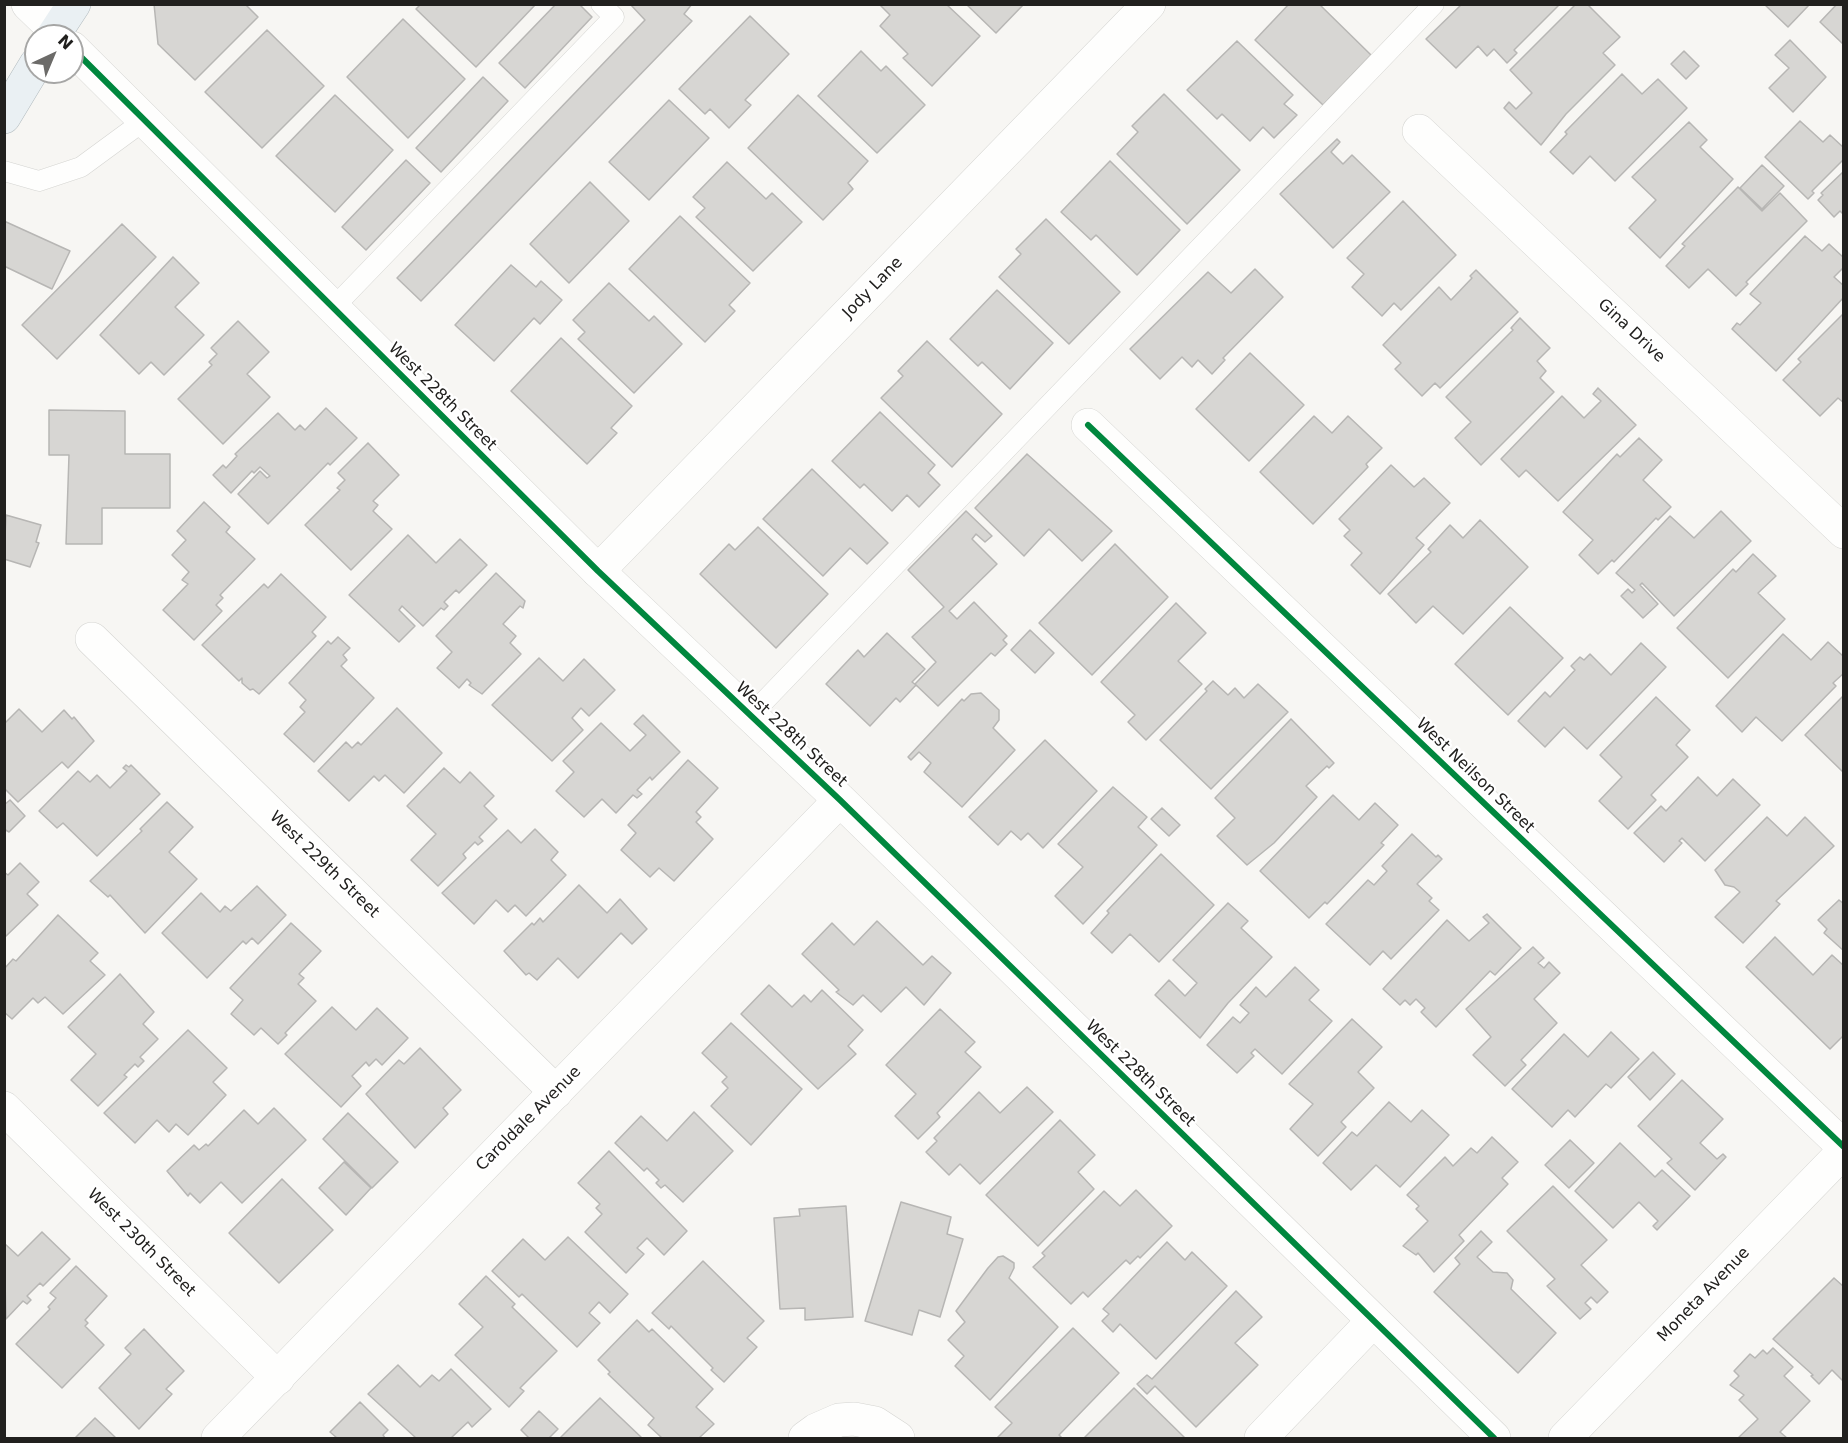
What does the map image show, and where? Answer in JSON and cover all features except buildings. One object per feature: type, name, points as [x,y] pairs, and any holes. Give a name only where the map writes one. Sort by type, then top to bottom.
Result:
[{"type":"main road","points":[[66,24],[74,4]]},
{"type":"main road","points":[[4,117],[24,84]]},
{"type":"street","name":"West 228th Street","points":[[28,4],[47,24]]},
{"type":"street","name":"Jody Lane","points":[[598,571],[1149,4]]},
{"type":"street","name":"West 228th Street","points":[[84,61],[598,571],[840,800],[1494,1438]]},
{"type":"street","name":"Gina Drive","points":[[1419,131],[1844,532]]},
{"type":"street","name":"West Neilson Street","points":[[1088,425],[1844,1149]]},
{"type":"street","name":"West 229th Street","points":[[92,639],[555,1092]]},
{"type":"street","name":"Caroldale Avenue","points":[[218,1438],[840,800]]},
{"type":"street","name":"West 230th Street","points":[[4,1108],[278,1378]]},
{"type":"street","name":"Moneta Avenue","points":[[1565,1438],[1844,1149]]},
{"type":"street","points":[[1261,1438],[1374,1321]]},
{"type":"street","points":[[805,1438],[816,1430],[839,1420],[854,1419],[875,1423],[898,1438]]},
{"type":"lane","points":[[333,308],[614,17],[601,4]]},
{"type":"lane","points":[[750,716],[1434,4]]},
{"type":"lane","points":[[4,171],[39,181],[81,167],[145,120]]},
{"type":"cycle path","points":[[84,60],[598,571],[840,800],[1494,1438]]},
{"type":"cycle path","points":[[1088,425],[1844,1147]]}]
